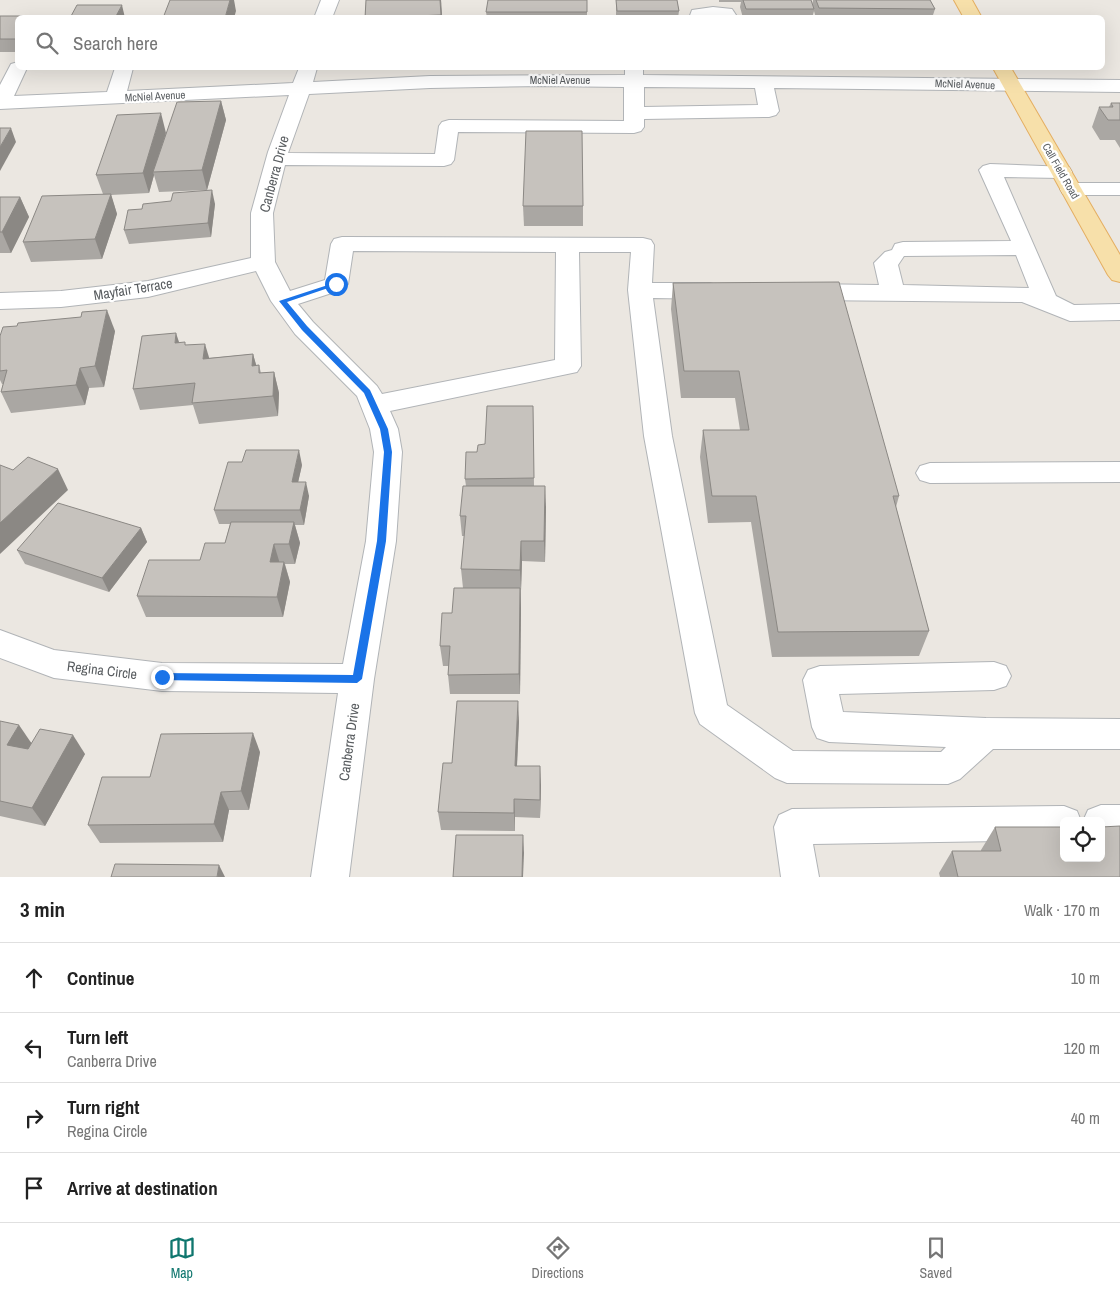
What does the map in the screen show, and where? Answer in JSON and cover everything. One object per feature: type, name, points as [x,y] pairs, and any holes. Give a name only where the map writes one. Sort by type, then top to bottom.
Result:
[{"type":"main road","points":[[963,0],[971,15]]},
{"type":"main road","name":"Call Field Road","points":[[1007,76],[1120,275]]},
{"type":"street","points":[[325,15],[330,0]]},
{"type":"street","points":[[698,15],[713,12],[727,15]]},
{"type":"street","points":[[0,69],[15,68]]},
{"type":"street","points":[[1,103],[17,70]]},
{"type":"street","points":[[115,98],[123,70]]},
{"type":"street","name":"McNiel Avenue","points":[[1,103],[115,98],[304,78],[490,74],[706,74],[763,82],[1007,76],[1120,86]]},
{"type":"street","points":[[276,159],[444,160],[449,126],[634,127],[635,74]]},
{"type":"street","name":"Canberra Drive","points":[[304,78],[276,159],[262,213],[263,262],[283,301],[304,328],[368,392],[384,429],[388,452],[381,541],[357,679],[330,877]]},
{"type":"street","points":[[635,113],[768,111],[763,82]]},
{"type":"street","points":[[1046,301],[1025,248],[990,170],[1120,189]]},
{"type":"street","points":[[283,301],[336,284],[342,244],[643,245],[640,290],[658,436],[712,713],[787,767],[948,768],[986,733]]},
{"type":"street","points":[[374,405],[568,366],[567,244]]},
{"type":"street","points":[[893,293],[886,263],[898,253],[1025,248]]},
{"type":"street","name":"Mayfair Terrace","points":[[0,300],[61,299],[148,289],[263,262]]},
{"type":"street","points":[[640,290],[727,291]]},
{"type":"street","points":[[786,292],[1023,294],[1046,301],[1070,313],[1120,312]]},
{"type":"street","points":[[930,473],[1120,472]]},
{"type":"street","name":"Regina Circle","points":[[0,644],[54,664],[162,677],[357,679]]},
{"type":"street","points":[[994,676],[820,680],[829,727],[986,733],[1120,734]]},
{"type":"street","points":[[1105,822],[1120,822]]},
{"type":"street","points":[[800,877],[792,827],[1060,823]]},
{"type":"building","points":[[170,0],[230,0],[226,15],[164,15]]},
{"type":"building","points":[[366,0],[440,0],[441,15],[365,15]]},
{"type":"building","points":[[488,0],[587,0],[587,12],[486,12]]},
{"type":"building","points":[[616,0],[677,0],[679,11],[617,11]]},
{"type":"building","points":[[743,0],[811,0],[814,9],[746,9]]},
{"type":"building","points":[[816,0],[930,0],[935,9],[819,8]]},
{"type":"building","points":[[77,5],[122,5],[117,15],[72,15]]},
{"type":"building","points":[[0,16],[15,16],[15,39],[0,39]]},
{"type":"building","points":[[221,101],[202,170],[153,172],[177,102]]},
{"type":"building","points":[[1111,103],[1120,103],[1120,120],[1108,120],[1099,107],[1113,107]]},
{"type":"building","points":[[161,113],[143,173],[96,175],[117,115]]},
{"type":"building","points":[[0,128],[11,128],[0,147]]},
{"type":"building","points":[[526,131],[582,131],[583,206],[523,206]]},
{"type":"building","points":[[212,190],[208,223],[124,230],[128,210],[142,209],[143,204],[171,201],[173,193]]},
{"type":"building","points":[[111,194],[95,239],[23,242],[42,196]]},
{"type":"building","points":[[0,197],[20,197],[2,232],[0,232]]},
{"type":"building","points":[[839,282],[899,496],[893,496],[929,631],[778,632],[756,496],[712,496],[703,430],[749,430],[739,371],[684,371],[673,283]]},
{"type":"building","points":[[107,310],[95,366],[80,368],[76,385],[1,392],[7,370],[0,371],[0,336],[3,327],[17,326],[18,323],[81,317],[82,312]]},
{"type":"building","points":[[176,333],[175,343],[185,342],[185,345],[205,344],[203,359],[253,354],[252,366],[259,365],[259,373],[274,372],[273,396],[192,403],[195,383],[133,389],[142,336]]},
{"type":"building","points":[[487,406],[533,406],[534,478],[465,479],[466,452],[477,452],[478,445],[485,444]]},
{"type":"building","points":[[246,450],[299,450],[292,482],[306,482],[300,510],[214,510],[228,462],[242,462]]},
{"type":"building","points":[[28,457],[58,469],[0,523],[0,465],[13,470]]},
{"type":"building","points":[[463,486],[545,486],[544,541],[521,541],[520,570],[461,569],[466,516],[460,516]]},
{"type":"building","points":[[58,503],[141,528],[102,578],[17,550]]},
{"type":"building","points":[[231,522],[294,522],[289,544],[274,544],[270,562],[284,562],[277,597],[137,596],[149,560],[200,560],[205,543],[225,543]]},
{"type":"building","points":[[454,588],[520,588],[519,674],[448,675],[450,646],[440,646],[442,613],[452,613]]},
{"type":"building","points":[[457,701],[518,701],[515,766],[540,766],[540,800],[514,799],[514,813],[438,812],[443,763],[452,763]]},
{"type":"building","points":[[0,721],[19,725],[7,745],[28,749],[40,729],[73,735],[32,808],[0,801]]},
{"type":"building","points":[[253,733],[241,791],[221,792],[214,824],[88,825],[102,777],[150,777],[161,734]]},
{"type":"building","points":[[1120,826],[1120,877],[958,877],[952,851],[1001,851],[995,827],[1060,827],[1060,862],[1105,862],[1105,827]]},
{"type":"building","points":[[456,835],[523,835],[522,877],[453,877]]},
{"type":"building","points":[[115,864],[219,865],[217,877],[111,877]]},
{"type":"route","points":[[162,677],[357,679],[381,541],[388,452],[384,429],[368,392],[304,328],[283,301],[336,284]]}]
